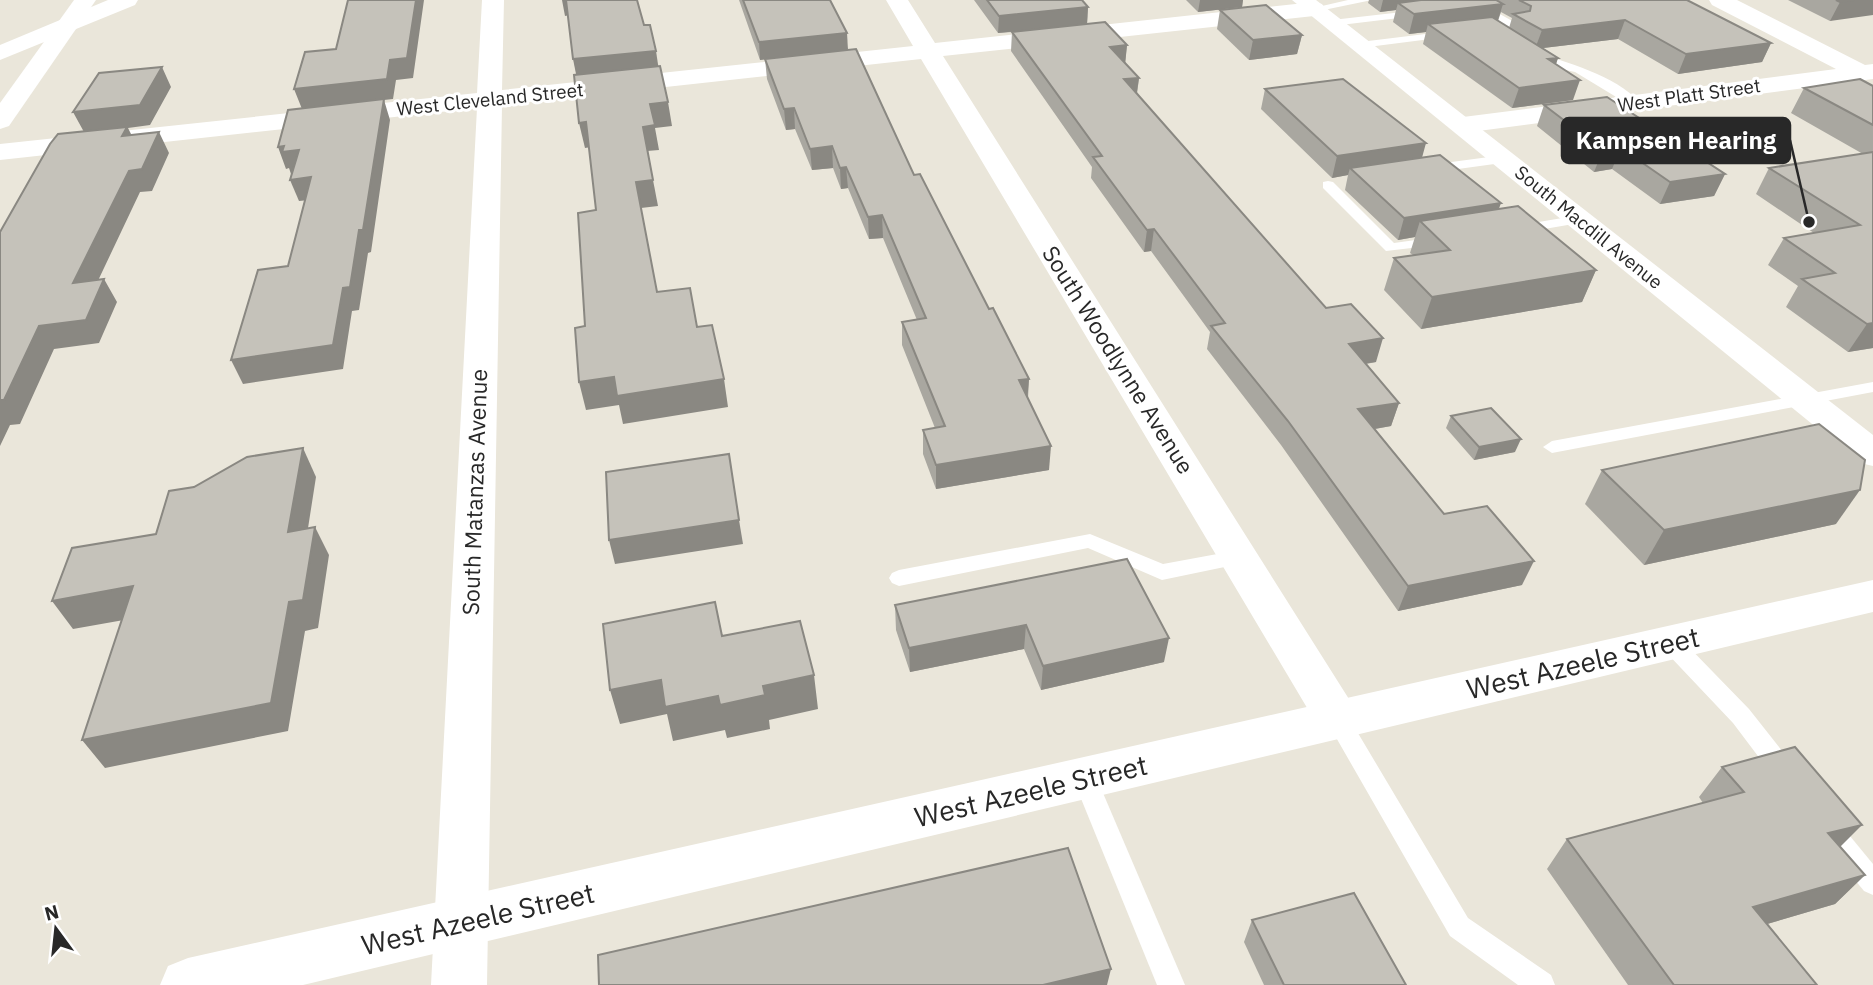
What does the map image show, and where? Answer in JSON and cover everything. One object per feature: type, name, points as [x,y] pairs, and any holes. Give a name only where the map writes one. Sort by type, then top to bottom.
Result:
[{"type":"street","points":[[0,121],[85,0]]},
{"type":"street","points":[[0,53],[127,0]]},
{"type":"street","name":"South Matanzas Avenue","points":[[459,985],[493,0]]},
{"type":"street","name":"South Woodlynne Avenue","points":[[897,0],[1338,720]]},
{"type":"street","points":[[1720,0],[1869,74]]},
{"type":"street","name":"West Cleveland Street","points":[[0,152],[1317,10]]},
{"type":"street","name":"South Macdill Avenue","points":[[1317,10],[1873,454]]},
{"type":"street","name":"West Platt Street","points":[[1462,125],[1869,74]]},
{"type":"street","name":"West Azeele Street","points":[[188,985],[1873,596]]},
{"type":"lane","points":[[1317,10],[1367,0]]},
{"type":"lane","points":[[1468,7],[1480,6],[1517,27],[1488,30],[1542,61],[1579,69],[1635,103]]},
{"type":"lane","points":[[1317,10],[1372,18],[1429,12]]},
{"type":"lane","points":[[1372,18],[1395,28],[1399,40]]},
{"type":"lane","points":[[1360,45],[1463,33]]},
{"type":"lane","points":[[1409,172],[1504,159]]},
{"type":"lane","points":[[1335,184],[1391,248],[1457,238]]},
{"type":"lane","points":[[1497,232],[1580,219]]},
{"type":"lane","points":[[1552,447],[1873,387]]},
{"type":"lane","points":[[899,578],[1090,541],[1162,572],[1239,557]]},
{"type":"lane","points":[[1671,643],[1741,716],[1798,790]]},
{"type":"lane","points":[[1338,720],[1458,927],[1541,985]]},
{"type":"lane","points":[[1085,779],[1171,985]]},
{"type":"lane","points":[[1814,811],[1873,883]]},
{"type":"building","points":[[348,0],[416,0],[407,58],[390,60],[387,79],[294,89],[305,52],[336,49]]},
{"type":"building","points":[[566,0],[637,0],[644,25],[650,25],[656,51],[573,59]]},
{"type":"building","points":[[743,0],[830,0],[847,33],[759,42]]},
{"type":"building","points":[[987,0],[1082,0],[1088,7],[999,16]]},
{"type":"building","points":[[1421,0],[1496,0],[1503,4],[1414,14],[1398,3]]},
{"type":"building","points":[[1519,0],[1687,0],[1771,43],[1686,54],[1625,20],[1542,30],[1513,14],[1530,11],[1531,6]]},
{"type":"building","points":[[1266,5],[1302,35],[1253,40],[1220,10]]},
{"type":"building","points":[[1492,17],[1558,58],[1548,59],[1580,80],[1519,88],[1428,24]]},
{"type":"building","points":[[1105,22],[1127,45],[1110,47],[1139,78],[1124,79],[1326,308],[1351,304],[1383,338],[1349,344],[1399,403],[1358,409],[1444,514],[1487,506],[1534,561],[1408,586],[1288,421],[1211,326],[1225,323],[1154,229],[1147,230],[1093,157],[1102,156],[1012,32]]},
{"type":"building","points":[[856,49],[914,175],[920,174],[989,309],[993,308],[1029,379],[1019,380],[1051,446],[936,465],[923,430],[945,426],[902,322],[926,318],[882,215],[868,217],[846,167],[840,168],[832,146],[810,149],[794,108],[784,109],[765,59]]},
{"type":"building","points":[[660,66],[668,102],[650,104],[655,125],[643,127],[653,180],[636,182],[657,292],[690,288],[697,327],[712,325],[724,379],[617,396],[614,377],[579,382],[575,328],[585,326],[578,213],[596,210],[586,122],[579,123],[574,75]]},
{"type":"building","points":[[162,67],[140,105],[73,112],[99,73]]},
{"type":"building","points":[[1343,79],[1426,143],[1337,156],[1265,89]]},
{"type":"building","points":[[1860,79],[1873,86],[1873,125],[1804,88]]},
{"type":"building","points":[[1607,97],[1725,174],[1670,182],[1621,148],[1603,150],[1544,105]]},
{"type":"building","points":[[384,99],[363,230],[359,230],[350,287],[343,288],[333,345],[231,360],[258,270],[288,266],[311,177],[290,180],[299,150],[282,152],[284,146],[278,147],[288,110]]},
{"type":"building","points":[[127,127],[122,136],[159,132],[142,169],[129,171],[73,283],[104,279],[86,320],[39,326],[4,400],[0,400],[0,232],[58,134]]},
{"type":"building","points":[[1873,152],[1873,323],[1867,324],[1802,279],[1835,273],[1784,238],[1860,225],[1769,168]]},
{"type":"building","points":[[1440,155],[1501,203],[1404,218],[1350,168]]},
{"type":"building","points":[[1518,206],[1596,270],[1432,297],[1394,258],[1450,250],[1420,221]]},
{"type":"building","points":[[1491,408],[1521,439],[1479,447],[1451,416]]},
{"type":"building","points":[[1819,424],[1865,460],[1860,490],[1664,530],[1602,470]]},
{"type":"building","points":[[303,448],[288,532],[315,527],[303,600],[289,602],[271,703],[82,740],[133,586],[52,601],[72,548],[156,534],[169,491],[194,487],[247,457]]},
{"type":"building","points":[[729,454],[739,520],[609,540],[606,472]]},
{"type":"building","points":[[1127,559],[1169,638],[1043,666],[1026,625],[909,648],[895,605]]},
{"type":"building","points":[[715,602],[722,636],[800,621],[814,675],[763,686],[765,695],[720,705],[718,696],[665,707],[661,680],[610,690],[603,624]]},
{"type":"building","points":[[1795,747],[1862,825],[1828,833],[1865,875],[1753,907],[1817,985],[1674,985],[1567,839],[1744,792],[1722,767]]},
{"type":"building","points":[[1068,848],[1111,969],[1043,985],[599,985],[598,955]]},
{"type":"building","points":[[1354,893],[1406,985],[1284,985],[1252,920]]},
{"type":"place","name":"Kampsen Hearing","points":[[1809,222]]}]
